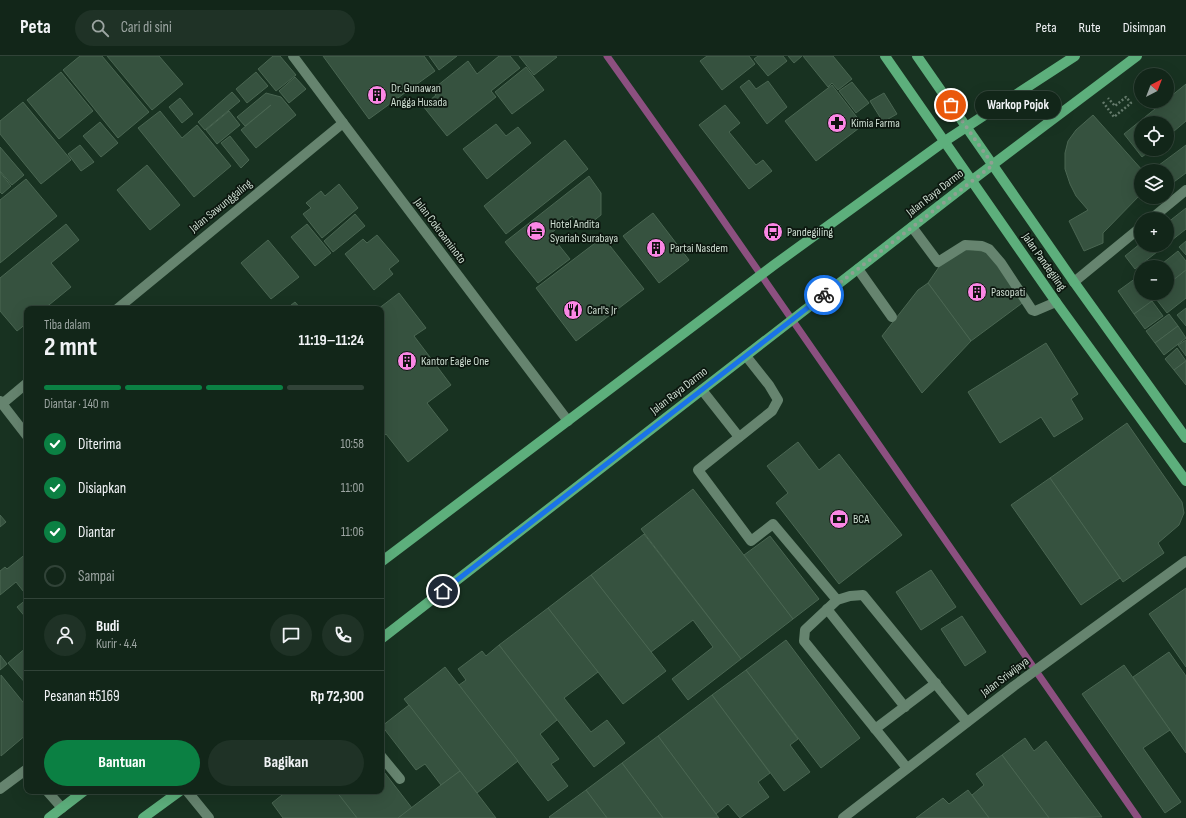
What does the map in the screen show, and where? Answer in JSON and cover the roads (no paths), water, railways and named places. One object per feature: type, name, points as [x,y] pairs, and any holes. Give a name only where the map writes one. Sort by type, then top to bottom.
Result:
[{"type":"main road","name":"Jalan Pandegiling","points":[[885,56],[1056,302],[1186,481]]},
{"type":"main road","name":"Jalan Pandegiling","points":[[917,56],[1074,282],[1186,438]]},
{"type":"main road","points":[[384,560],[774,265],[945,141],[1075,56]]},
{"type":"main road","name":"Jalan Raya Darmo","points":[[384,637],[971,181],[1137,56]]},
{"type":"main road","points":[[49,818],[80,794]]},
{"type":"main road","points":[[143,818],[176,794]]},
{"type":"street","name":"Jalan Cokroaminoto","points":[[293,56],[568,421]]},
{"type":"street","name":"Jalan Sawunggaling","points":[[121,306],[343,124]]},
{"type":"street","points":[[1159,212],[1186,190]]},
{"type":"street","points":[[912,227],[938,262],[966,245],[982,246],[994,253],[1032,310],[1035,311],[1056,302]]},
{"type":"street","points":[[1074,282],[1134,233]]},
{"type":"street","points":[[858,269],[892,317]]},
{"type":"street","points":[[746,356],[769,385],[778,400],[772,411],[698,470],[751,541],[773,524],[837,600]]},
{"type":"street","points":[[24,385],[1,403],[24,432]]},
{"type":"street","points":[[702,390],[739,437]]},
{"type":"street","name":"Jalan Sriwijaya","points":[[843,818],[1059,652],[1186,561]]},
{"type":"street","points":[[907,768],[804,641],[805,630],[837,600],[850,596],[863,595],[967,722]]},
{"type":"street","points":[[827,609],[905,707]]},
{"type":"street","points":[[875,729],[936,683]]},
{"type":"street","points":[[384,760],[400,779]]},
{"type":"street","points":[[2,784],[24,770]]},
{"type":"street","points":[[50,794],[62,808]]},
{"type":"street","points":[[189,794],[209,818]]},
{"type":"waterway","points":[[607,56],[700,187],[1138,818]]},
{"type":"place","name":"Dr. Gunawan Angga Husada","points":[[377,95]]},
{"type":"place","name":"Warkop Pojok","points":[[951,105]]},
{"type":"place","name":"Kimia Farma","points":[[837,123]]},
{"type":"place","name":"Hotel Andita Syariah Surabaya","points":[[536,231]]},
{"type":"place","name":"Pandegiling","points":[[773,232]]},
{"type":"place","name":"Partai Nasdem","points":[[656,248]]},
{"type":"place","name":"Pasopati","points":[[977,292]]},
{"type":"place","name":"Carl's Jr","points":[[573,310]]},
{"type":"place","name":"Kantor Eagle One","points":[[407,361]]},
{"type":"place","name":"BCA","points":[[839,519]]}]
